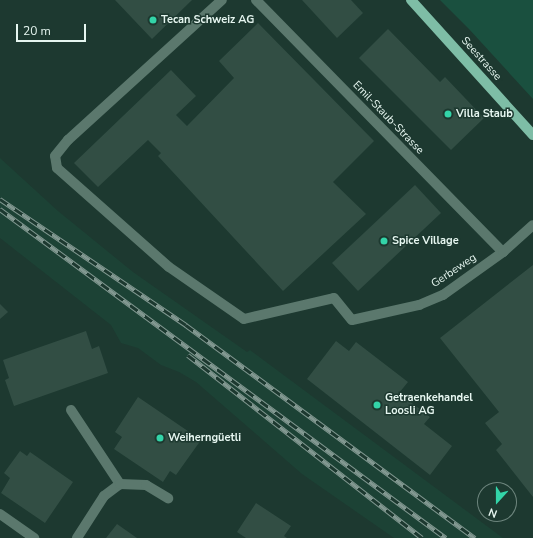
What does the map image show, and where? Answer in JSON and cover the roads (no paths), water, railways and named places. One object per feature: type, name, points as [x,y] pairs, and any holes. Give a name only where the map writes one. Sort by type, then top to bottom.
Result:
[{"type":"main road","name":"Seestrasse","points":[[411,0],[533,135]]},
{"type":"street","name":"Gerbeweg","points":[[222,0],[68,140],[55,156],[57,168],[169,268],[244,319],[334,298],[352,320],[419,305],[443,295],[503,252],[533,225]]},
{"type":"street","name":"Emil-Staub-Strasse","points":[[256,0],[503,252]]},
{"type":"street","points":[[71,410],[120,484]]},
{"type":"street","points":[[76,538],[108,491],[120,484],[146,485],[168,498]]},
{"type":"street","points":[[0,514],[34,538]]},
{"type":"railway","points":[[0,199],[186,325],[475,538]]},
{"type":"railway","points":[[0,209],[446,538]]},
{"type":"railway","points":[[188,355],[422,538]]},
{"type":"place","name":"Tecan Schweiz AG","points":[[153,20]]},
{"type":"place","name":"Villa Staub","points":[[448,114]]},
{"type":"place","name":"Spice Village","points":[[384,241]]},
{"type":"place","name":"Getraenkehandel Loosli AG","points":[[377,405]]},
{"type":"place","name":"Weiherngüetli","points":[[160,438]]}]
